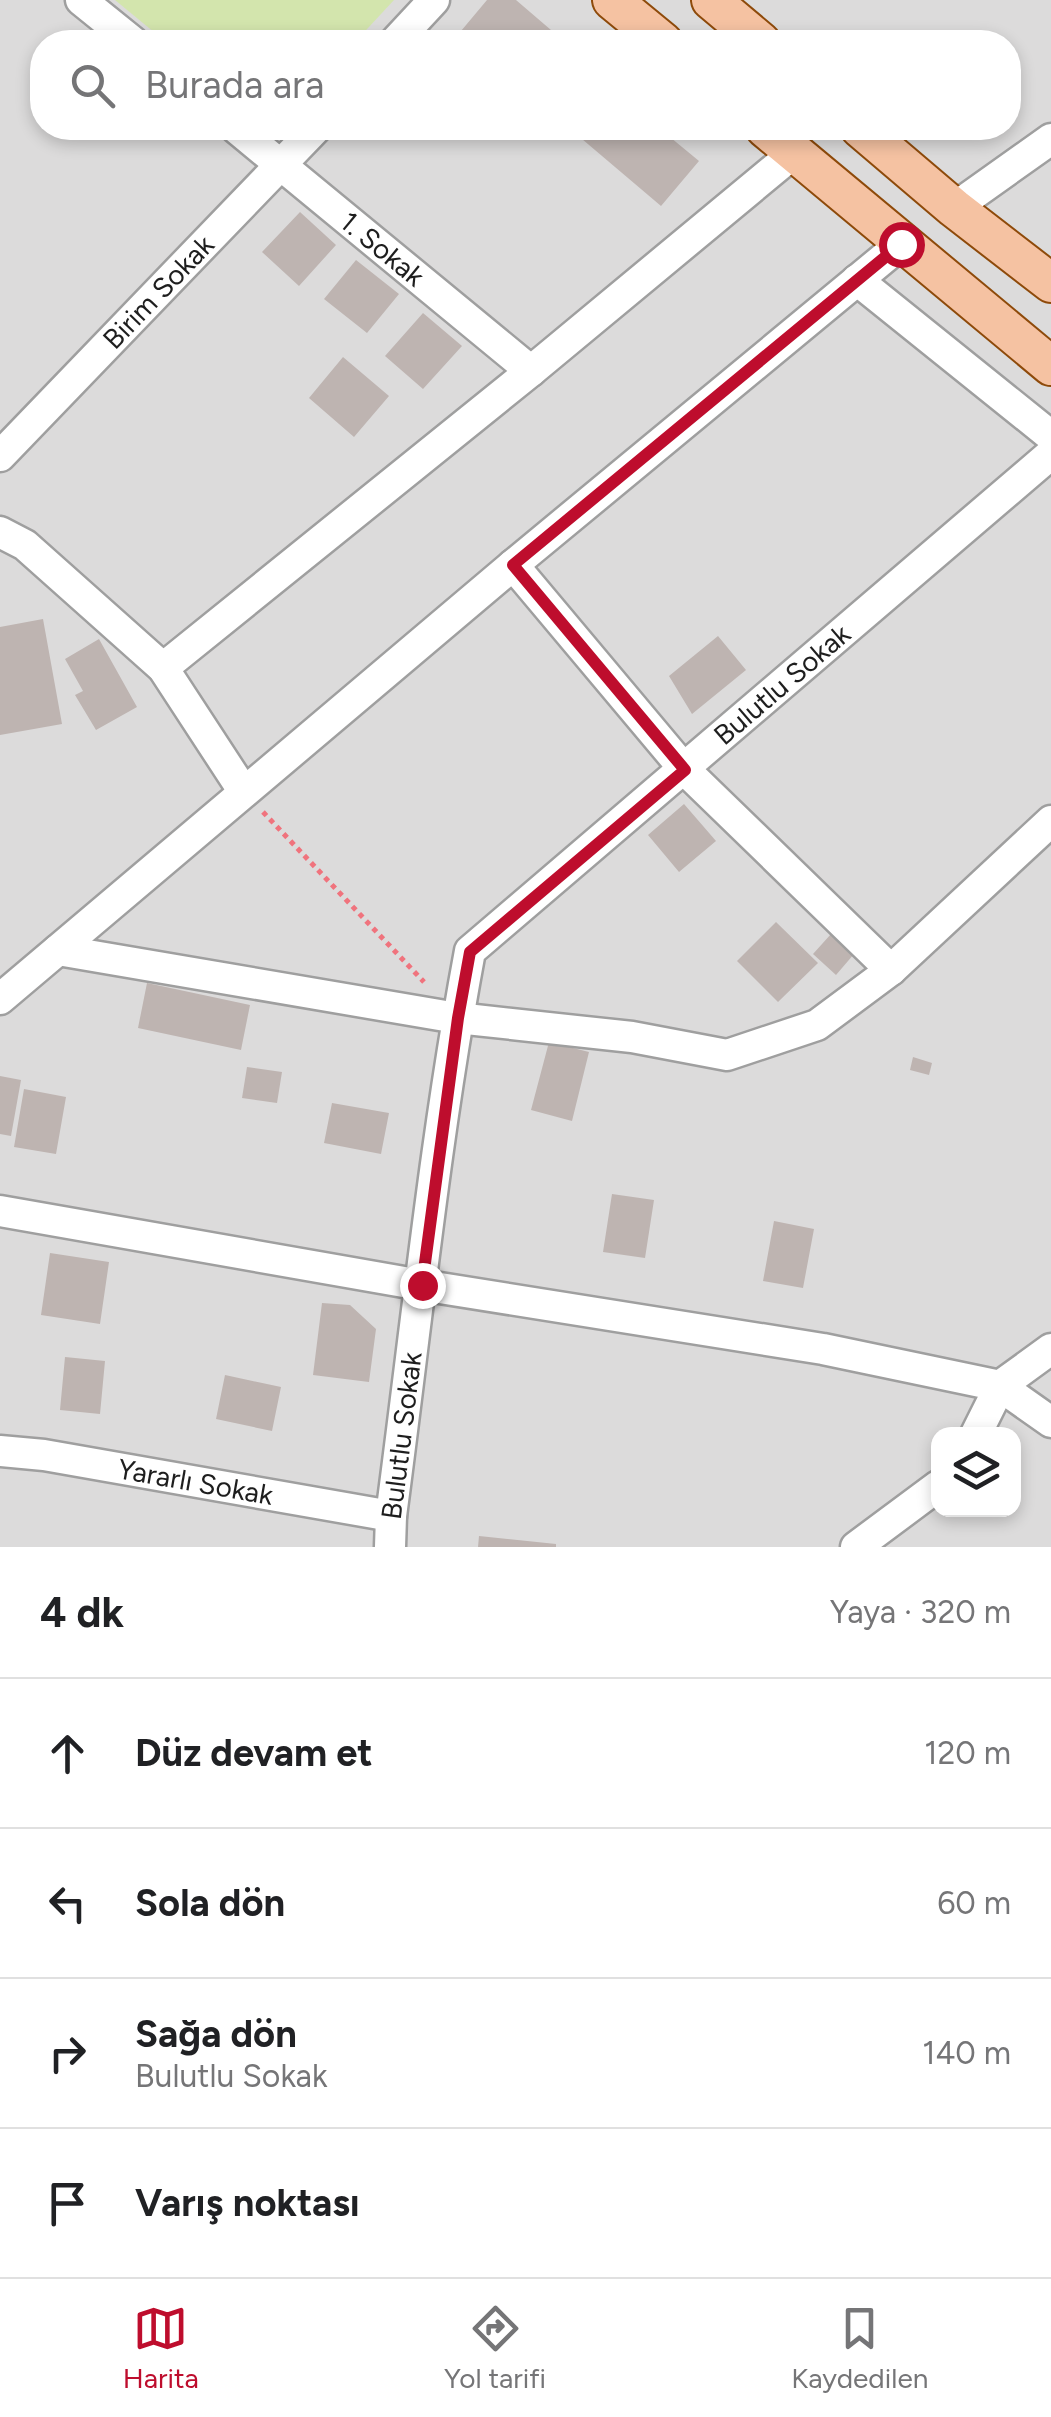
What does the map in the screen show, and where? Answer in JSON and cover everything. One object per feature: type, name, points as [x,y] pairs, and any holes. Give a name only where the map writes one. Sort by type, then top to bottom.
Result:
[{"type":"main road","points":[[612,0],[648,30]]},
{"type":"main road","points":[[711,0],[747,30]]},
{"type":"main road","points":[[780,140],[1051,366]]},
{"type":"main road","points":[[874,140],[1051,283]]},
{"type":"street","points":[[81,0],[118,30]]},
{"type":"street","points":[[406,30],[434,0]]},
{"type":"street","points":[[954,208],[1051,139]]},
{"type":"street","name":"1. Sokak","points":[[251,140],[531,371]]},
{"type":"street","name":"Birim Sokak","points":[[0,456],[305,140]]},
{"type":"street","points":[[163,668],[531,371],[794,152]]},
{"type":"street","points":[[0,999],[513,565],[901,244]]},
{"type":"street","points":[[857,280],[1051,436]]},
{"type":"street","name":"Bulutlu Sokak","points":[[390,1547],[422,1285],[470,952],[1051,454]]},
{"type":"street","points":[[0,532],[24,545],[163,668],[244,792]]},
{"type":"street","points":[[513,565],[685,770],[892,970]]},
{"type":"street","points":[[58,950],[458,1018],[632,1037],[727,1055],[817,1026],[892,970],[1051,821]]},
{"type":"street","points":[[0,1211],[422,1285],[823,1349],[1000,1386],[1051,1422]]},
{"type":"street","points":[[980,1427],[1000,1386],[1051,1348]]},
{"type":"street","name":"Yararlı Sokak","points":[[0,1452],[44,1455],[391,1516]]},
{"type":"street","points":[[856,1547],[931,1491]]},
{"type":"path","points":[[244,792],[458,1018]]},
{"type":"shaded area","points":[[0,0],[1051,0],[1051,1547],[0,1547]]},
{"type":"green space","points":[[115,0],[394,0],[366,30],[151,30]]},
{"type":"building","points":[[487,0],[516,0],[551,30],[462,30]]},
{"type":"building","points":[[583,140],[674,140],[699,161],[661,206]]},
{"type":"building","points":[[300,212],[336,245],[299,286],[262,252]]},
{"type":"building","points":[[356,260],[399,294],[367,333],[324,299]]},
{"type":"building","points":[[423,313],[462,346],[423,389],[385,356]]},
{"type":"building","points":[[343,357],[389,396],[354,437],[309,398]]},
{"type":"building","points":[[43,619],[62,724],[0,735],[0,627]]},
{"type":"building","points":[[718,636],[746,670],[692,714],[669,676]]},
{"type":"building","points":[[99,639],[137,707],[96,730],[75,695],[83,691],[65,659]]},
{"type":"building","points":[[684,804],[716,841],[679,872],[648,835]]},
{"type":"building","points":[[776,922],[818,963],[778,1002],[737,961]]},
{"type":"building","points":[[831,934],[854,954],[836,975],[813,954]]},
{"type":"building","points":[[147,983],[250,1005],[241,1050],[138,1028]]},
{"type":"building","points":[[549,1042],[589,1052],[572,1121],[531,1110]]},
{"type":"building","points":[[913,1057],[932,1063],[929,1075],[910,1070]]},
{"type":"building","points":[[247,1067],[282,1072],[277,1103],[242,1098]]},
{"type":"building","points":[[0,1076],[21,1080],[11,1136],[0,1134]]},
{"type":"building","points":[[24,1089],[66,1097],[56,1154],[14,1147]]},
{"type":"building","points":[[332,1103],[389,1113],[381,1154],[324,1143]]},
{"type":"building","points":[[612,1194],[654,1200],[645,1258],[603,1252]]},
{"type":"building","points":[[774,1221],[814,1229],[803,1288],[763,1281]]},
{"type":"building","points":[[50,1253],[109,1262],[100,1324],[41,1315]]},
{"type":"building","points":[[322,1303],[350,1305],[376,1329],[369,1382],[313,1375]]},
{"type":"building","points":[[65,1357],[105,1361],[100,1414],[60,1410]]},
{"type":"building","points":[[225,1375],[281,1387],[272,1431],[216,1419]]},
{"type":"building","points":[[479,1536],[556,1544],[556,1547],[478,1547]]},
{"type":"route","points":[[422,1285],[470,952],[685,770],[513,565],[901,244]]}]
